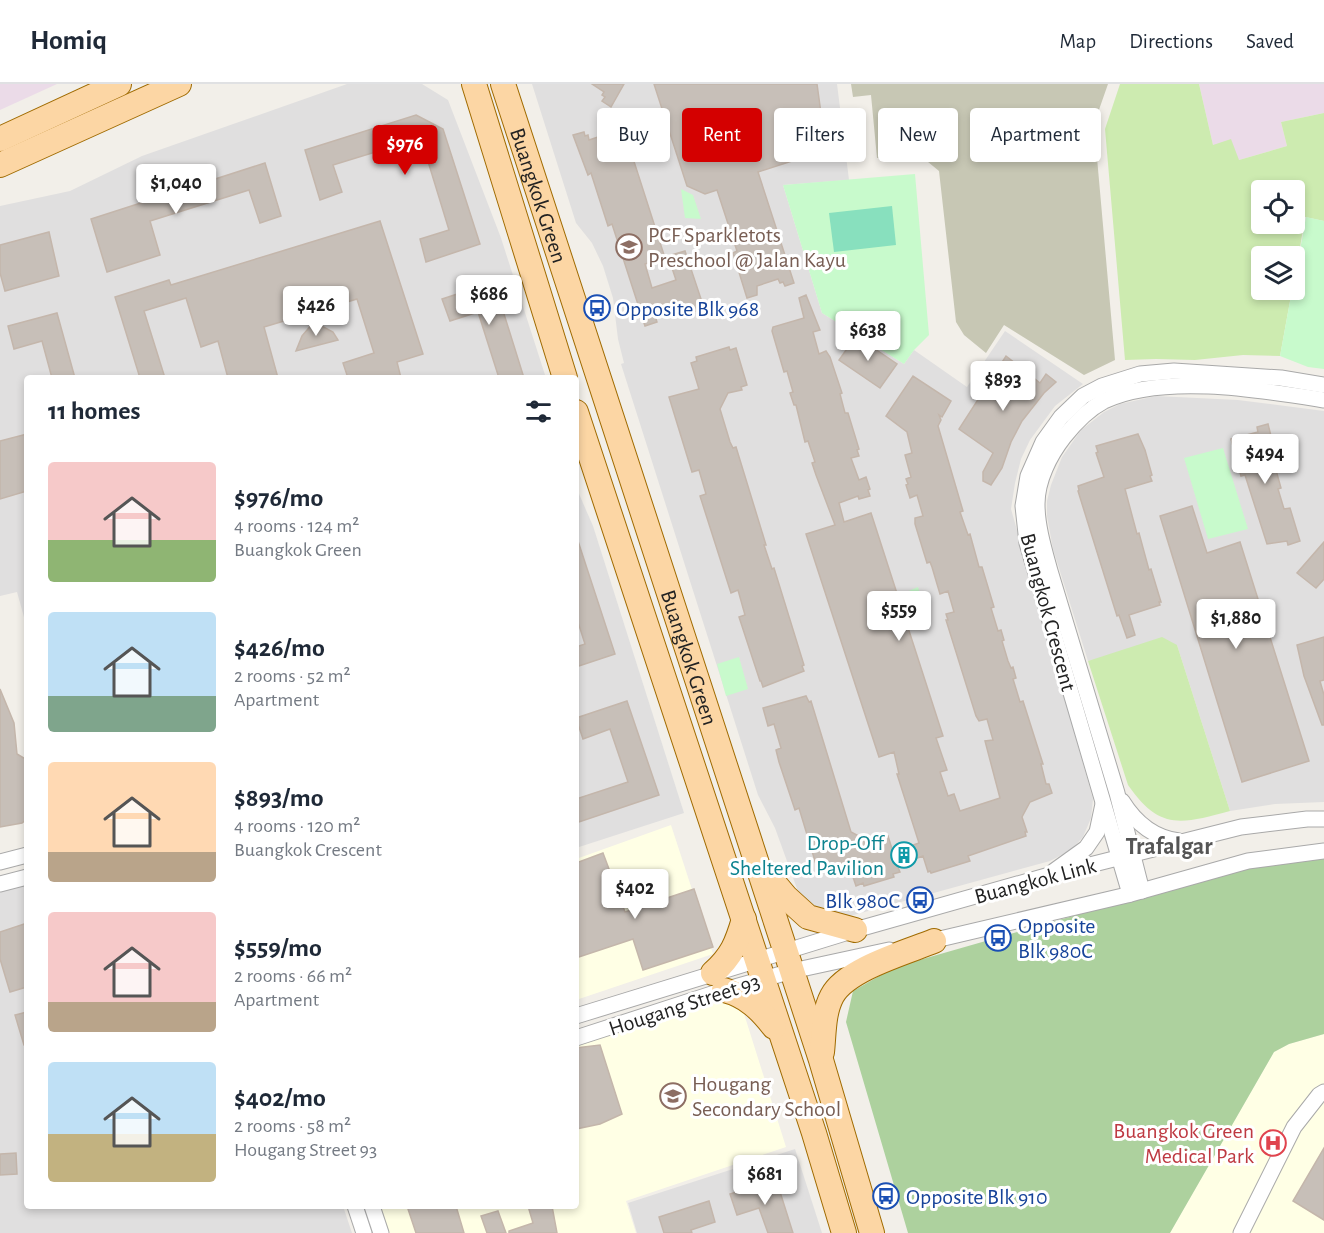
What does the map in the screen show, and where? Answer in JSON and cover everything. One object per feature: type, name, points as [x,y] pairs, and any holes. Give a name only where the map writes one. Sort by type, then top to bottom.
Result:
[{"type":"main road","points":[[0,139],[119,84]]},
{"type":"main road","points":[[0,165],[179,84]]},
{"type":"main road","name":"Buangkok Green","points":[[474,84],[565,375]]},
{"type":"main road","name":"Buangkok Green","points":[[503,84],[821,1060],[872,1233]]},
{"type":"main road","name":"Buangkok Green","points":[[579,421],[744,919],[844,1233]]},
{"type":"main road","points":[[756,861],[786,897],[808,917],[855,930]]},
{"type":"main road","points":[[744,919],[738,942],[719,981],[764,1014],[781,1036]]},
{"type":"main road","points":[[821,1060],[825,1017],[832,995],[861,971],[934,941]]},
{"type":"street","name":"Buangkok Crescent","points":[[1136,892],[1126,856],[1103,801],[1027,543],[1023,506],[1028,476],[1043,442],[1061,417],[1083,396],[1102,386],[1140,374],[1184,372],[1281,378],[1324,385]]},
{"type":"street","name":"Buangkok Crescent","points":[[1126,856],[1117,793],[1041,534],[1037,503],[1043,476],[1054,449],[1077,421],[1096,406],[1106,400],[1140,389],[1178,385],[1269,391],[1324,400]]},
{"type":"street","name":"Buangkok Crescent","points":[[1117,793],[1130,813],[1148,830],[1167,840],[1185,842]]},
{"type":"street","name":"Buangkok Crescent","points":[[1046,876],[1086,848],[1097,831],[1103,801]]},
{"type":"street","name":"Buangkok Link","points":[[789,961],[855,930],[1046,876],[1241,827],[1324,819]]},
{"type":"street","name":"Buangkok Link","points":[[789,961],[934,941],[1136,892],[1248,861],[1324,851]]},
{"type":"street","points":[[0,862],[24,856]]},
{"type":"street","points":[[0,884],[24,878]]},
{"type":"street","name":"Hougang Street 93","points":[[579,1015],[719,981],[789,961]]},
{"type":"street","name":"Hougang Street 93","points":[[579,1037],[667,1010],[719,981]]},
{"type":"street","points":[[1243,1232],[1294,1127],[1319,1095],[1324,1092]]},
{"type":"street","points":[[356,1209],[364,1233]]},
{"type":"street","points":[[373,1209],[381,1233]]},
{"type":"shaded area","points":[[0,84],[57,84],[0,110]]},
{"type":"shaded area","points":[[347,84],[422,84],[448,100],[501,238],[545,375],[24,375],[24,617],[17,592],[0,596],[0,206],[70,191],[142,156]]},
{"type":"shaded area","points":[[532,84],[837,84],[840,108],[774,108],[774,162],[847,162],[849,180],[783,185],[822,313],[904,364],[914,350],[967,387],[1005,331],[1083,384],[1055,406],[1030,440],[1021,459],[1011,509],[1093,799],[1091,818],[1083,837],[1071,850],[1050,861],[850,916],[828,915],[800,897],[775,828],[758,795],[621,364],[624,363],[618,339],[613,298],[603,266],[592,243],[576,223]]},
{"type":"shaded area","points":[[851,84],[1108,84],[1100,108],[970,108],[970,162],[1097,162],[1115,360],[1084,375],[1004,325],[986,353],[964,335],[956,322],[939,171],[928,162],[958,162],[958,108],[878,108],[877,158],[871,95],[853,97]]},
{"type":"shaded area","points":[[1199,84],[1324,84],[1324,113],[1281,122],[1287,146],[1239,160],[1213,145]]},
{"type":"shaded area","points":[[1156,396],[1238,400],[1324,411],[1324,802],[1275,804],[1230,811],[1177,645],[1088,661],[1053,549],[1047,516],[1047,501],[1051,485],[1062,457],[1081,430],[1104,412],[1120,404]]},
{"type":"shaded area","points":[[579,494],[593,526],[684,813],[579,847]]},
{"type":"shaded area","points":[[671,825],[713,954],[579,999],[579,858]]},
{"type":"shaded area","points":[[24,882],[24,1209],[344,1209],[352,1233],[0,1233],[0,889]]},
{"type":"shaded area","name":"Hougang Secondary School","points":[[728,994],[740,1001],[786,1147],[626,1201],[636,1233],[388,1233],[380,1209],[579,1209],[579,1044]]},
{"type":"shaded area","name":"Buangkok Green Medical Park","points":[[1324,1034],[1324,1233],[1170,1233],[1274,1052],[1289,1044]]},
{"type":"shaded area","points":[[795,1149],[822,1233],[637,1233],[628,1203]]},
{"type":"green space","points":[[1120,84],[1199,84],[1213,145],[1231,139],[1239,160],[1287,146],[1281,122],[1324,113],[1324,221],[1305,217],[1305,180],[1251,180],[1251,234],[1302,234],[1300,246],[1251,246],[1251,300],[1290,300],[1280,356],[1243,355],[1195,360],[1125,360],[1105,129]]},
{"type":"green space","points":[[915,174],[929,335],[904,364],[822,313],[783,185]]},
{"type":"green space","points":[[681,189],[693,195],[701,219],[685,218]]},
{"type":"green space","points":[[892,206],[896,245],[834,252],[829,213]]},
{"type":"green space","points":[[1306,217],[1324,221],[1324,369],[1308,367],[1280,356],[1290,300],[1305,300],[1305,246],[1301,246],[1303,234],[1305,234]]},
{"type":"green space","points":[[1223,448],[1248,529],[1208,539],[1184,458]]},
{"type":"green space","points":[[918,587],[926,611],[911,616],[904,593]]},
{"type":"green space","points":[[1162,637],[1177,645],[1230,811],[1185,821],[1161,817],[1140,800],[1128,785],[1088,661]]},
{"type":"green space","points":[[739,657],[748,689],[726,696],[717,664]]},
{"type":"green space","points":[[1324,858],[1324,1034],[1289,1044],[1274,1052],[1170,1233],[908,1233],[846,1022],[853,991],[895,967],[1122,902],[1249,867]]},
{"type":"building","points":[[592,84],[624,84],[611,107],[602,101],[605,97],[602,95],[604,92]]},
{"type":"building","points":[[654,84],[817,84],[820,108],[774,108],[774,162],[789,162],[758,172],[794,283],[785,286],[778,279],[757,286],[757,295],[747,298],[733,253],[737,251],[717,190],[705,194],[687,186],[670,133],[670,108],[662,108]]},
{"type":"building","points":[[416,115],[443,129],[480,244],[426,262],[420,239],[449,230],[423,145],[411,141],[333,165],[342,192],[320,200],[305,150]]},
{"type":"building","points":[[584,132],[585,136],[588,135],[589,140],[597,137],[597,162],[634,162],[665,258],[645,264],[652,288],[676,280],[668,256],[685,251],[704,308],[690,313],[686,306],[655,316],[657,322],[645,326],[612,224],[608,226],[591,173],[588,175],[573,135]]},
{"type":"building","points":[[265,163],[281,216],[260,223],[249,190],[150,221],[160,255],[107,272],[91,219]]},
{"type":"building","points":[[380,221],[423,354],[397,362],[400,375],[347,375],[343,363],[374,353],[357,299],[264,327],[277,375],[227,375],[218,341],[201,347],[186,298],[144,311],[164,375],[139,375],[115,297],[169,280],[171,285]]},
{"type":"building","points":[[49,232],[59,276],[5,291],[0,273],[0,245]]},
{"type":"building","points":[[494,282],[523,375],[498,375],[478,312],[450,321],[442,299]]},
{"type":"building","points":[[806,295],[820,330],[813,332],[819,354],[826,351],[830,357],[842,393],[840,394],[845,413],[848,413],[859,449],[857,450],[859,456],[851,458],[859,480],[866,477],[870,489],[868,490],[870,496],[859,499],[858,496],[839,503],[844,522],[871,513],[943,736],[936,738],[947,770],[940,772],[948,796],[954,794],[960,811],[1000,798],[985,741],[993,740],[987,719],[979,721],[976,716],[946,620],[948,620],[946,614],[954,612],[948,591],[940,594],[930,562],[927,563],[915,524],[915,518],[923,516],[917,495],[910,498],[906,485],[908,484],[906,479],[911,477],[905,455],[912,453],[907,432],[886,416],[913,376],[951,401],[942,417],[939,415],[941,420],[938,426],[963,511],[960,512],[968,535],[970,534],[979,567],[982,567],[994,607],[991,608],[998,631],[1001,630],[1008,661],[1011,668],[1013,667],[1016,678],[1013,679],[1020,702],[1023,701],[1043,764],[1041,764],[1046,784],[1049,784],[1052,793],[1030,802],[1022,817],[1027,832],[1025,832],[1026,836],[968,856],[970,861],[931,873],[928,872],[923,856],[897,865],[900,872],[893,874],[894,877],[864,886],[863,883],[856,886],[848,862],[818,871],[799,808],[795,810],[779,762],[776,750],[781,748],[774,724],[768,726],[763,708],[806,696],[809,702],[811,701],[851,832],[866,840],[881,835],[882,838],[888,836],[893,852],[919,843],[897,774],[899,774],[894,752],[879,757],[806,534],[835,525],[812,463],[815,462],[808,441],[805,442],[796,405],[790,393],[793,392],[787,371],[784,372],[772,331],[773,327],[804,318],[799,298]]},
{"type":"building","points":[[57,313],[74,375],[51,375],[42,341],[14,349],[8,326]]},
{"type":"building","points":[[314,322],[333,332],[338,340],[296,351],[302,336]]},
{"type":"building","points":[[856,336],[897,364],[880,388],[839,360]]},
{"type":"building","points":[[729,347],[730,350],[736,348],[747,385],[741,387],[742,390],[728,393],[720,409],[730,442],[733,448],[736,447],[766,545],[764,545],[772,569],[774,568],[804,665],[802,666],[804,671],[763,687],[739,617],[745,615],[738,590],[731,593],[700,496],[706,494],[699,470],[692,472],[669,397],[699,389],[691,363],[697,361],[696,357]]},
{"type":"building","points":[[1006,356],[1040,383],[1046,374],[1056,382],[1044,393],[1022,421],[1011,442],[1002,468],[991,485],[983,481],[983,472],[993,453],[959,429]]},
{"type":"building","points":[[1268,424],[1275,452],[1281,450],[1284,460],[1274,463],[1281,488],[1278,489],[1284,509],[1290,508],[1300,541],[1288,545],[1287,541],[1267,544],[1245,475],[1241,476],[1231,439],[1258,432],[1257,427]]},
{"type":"building","points":[[1138,434],[1145,450],[1152,481],[1125,489],[1137,534],[1139,533],[1161,602],[1159,602],[1160,605],[1129,615],[1135,635],[1127,638],[1119,615],[1117,616],[1078,486],[1104,477],[1096,446]]},
{"type":"building","points":[[24,435],[24,492],[0,499],[0,441]]},
{"type":"building","points":[[1192,506],[1207,553],[1240,542],[1309,761],[1242,782],[1160,516]]},
{"type":"building","points":[[1324,542],[1324,579],[1316,588],[1297,573]]},
{"type":"building","points":[[579,544],[615,654],[579,666],[579,646],[585,644],[579,625]]},
{"type":"building","points":[[1324,637],[1324,680],[1320,681],[1324,695],[1324,725],[1322,725],[1304,676],[1297,645]]},
{"type":"building","points":[[0,689],[14,723],[17,754],[24,758],[24,821],[0,827]]},
{"type":"building","points":[[627,701],[659,795],[579,822],[579,798],[628,782],[610,729],[583,739],[579,717]]},
{"type":"building","points":[[603,853],[625,912],[694,889],[713,947],[643,970],[633,939],[579,957],[579,862]]},
{"type":"building","points":[[24,924],[24,988],[10,992],[0,959],[0,932]]},
{"type":"building","points":[[24,1013],[24,1045],[15,1015]]},
{"type":"building","points":[[600,1045],[622,1114],[600,1124],[579,1128],[579,1048]]},
{"type":"building","points":[[1324,1148],[1324,1220],[1293,1201]]},
{"type":"building","points":[[16,1153],[17,1174],[0,1175],[0,1154]]},
{"type":"building","points":[[776,1180],[793,1233],[768,1233],[759,1208],[737,1215],[730,1194]]},
{"type":"building","points":[[709,1201],[715,1222],[691,1230],[692,1233],[664,1233],[659,1217]]},
{"type":"building","points":[[408,1209],[457,1209],[464,1233],[416,1233]]},
{"type":"building","points":[[529,1209],[553,1209],[557,1233],[509,1233],[509,1231],[533,1223]]},
{"type":"building","points":[[498,1211],[506,1233],[487,1233],[481,1216]]},
{"type":"place","name":"PCF Sparkletots Preschool @ Jalan Kayu","points":[[629,247]]},
{"type":"place","name":"Opposite Blk 968","points":[[597,308]]},
{"type":"place","name":"Drop-Off Sheltered Pavilion","points":[[904,855]]},
{"type":"place","name":"Blk 980C","points":[[920,900]]},
{"type":"place","name":"Opposite Blk 980C","points":[[998,938]]},
{"type":"place","name":"Hougang Secondary School","points":[[673,1096]]},
{"type":"place","name":"Buangkok Green Medical Park","points":[[1273,1143]]},
{"type":"place","name":"Opposite Blk 910","points":[[886,1196]]},
{"type":"district","name":"Trafalgar","points":[[1169,846]]}]
